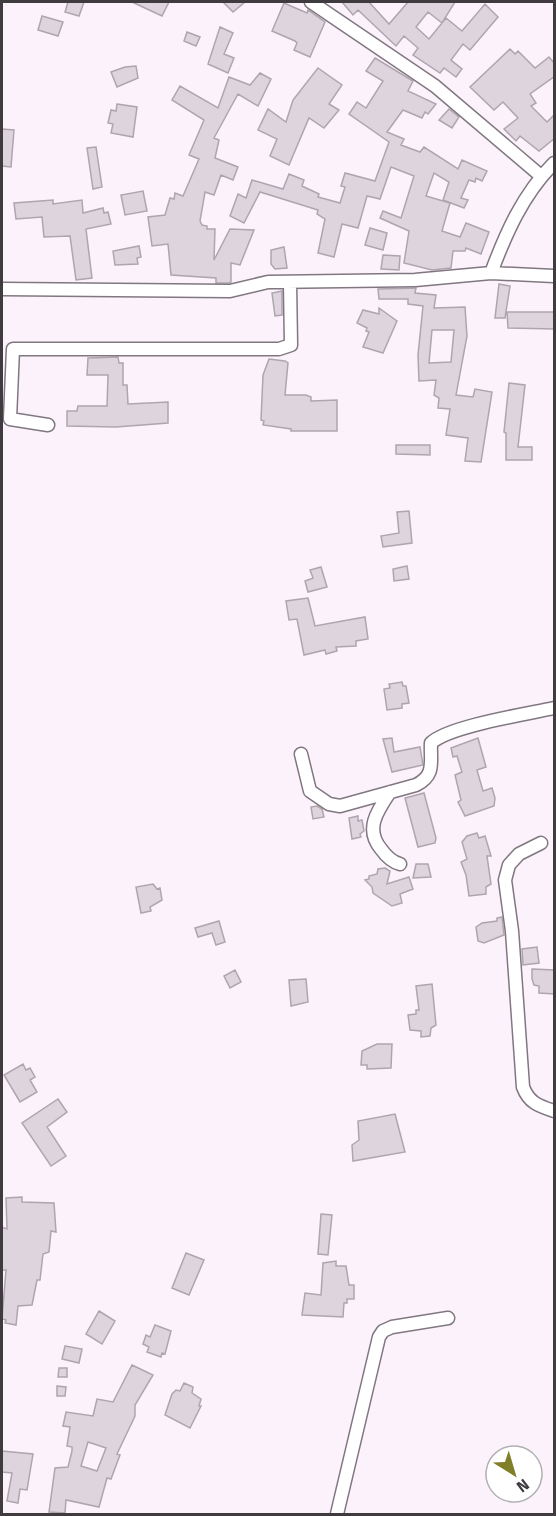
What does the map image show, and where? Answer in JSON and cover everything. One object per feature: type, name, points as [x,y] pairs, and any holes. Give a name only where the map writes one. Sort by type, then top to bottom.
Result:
[{"type":"street","points":[[311,2],[435,86],[541,176]]},
{"type":"street","points":[[491,273],[510,222],[541,176],[555,163]]},
{"type":"street","points":[[2,289],[230,291],[268,282],[414,280],[491,273],[555,276]]},
{"type":"street","points":[[48,424],[9,419],[13,349],[279,349],[291,345],[290,283]]},
{"type":"street","points":[[301,753],[310,791],[329,804],[340,806],[427,780],[432,769],[431,743],[435,739],[460,730],[555,708]]},
{"type":"street","points":[[390,792],[375,816],[372,827],[375,841],[391,860],[400,864]]},
{"type":"street","points":[[541,843],[519,854],[509,865],[505,880],[512,931],[523,1087],[526,1097],[534,1104],[555,1111]]},
{"type":"street","points":[[337,1515],[379,1337],[383,1330],[392,1327],[448,1318]]},
{"type":"building","points":[[68,2],[84,2],[79,16],[65,12]]},
{"type":"building","points":[[132,2],[169,2],[162,16]]},
{"type":"building","points":[[223,2],[245,2],[233,12]]},
{"type":"building","points":[[342,2],[369,2],[389,24],[408,2],[455,2],[442,23],[446,18],[462,31],[485,4],[498,17],[470,50],[463,44],[451,60],[462,69],[456,77],[444,68],[440,73],[413,55],[418,48],[404,36],[396,46],[358,10],[353,15]],"holes":[[[428,12],[442,23],[429,39],[416,27]]]},
{"type":"building","points":[[284,3],[307,13],[308,10],[325,22],[310,57],[294,50],[297,43],[295,41],[272,31]]},
{"type":"building","points":[[42,16],[63,22],[58,36],[38,30]]},
{"type":"building","points":[[220,27],[233,33],[224,54],[234,58],[228,73],[208,64]]},
{"type":"building","points":[[187,32],[200,37],[196,46],[184,41]]},
{"type":"building","points":[[510,49],[515,54],[518,51],[535,68],[549,57],[555,64],[555,76],[530,94],[536,103],[531,106],[547,122],[555,114],[555,138],[539,151],[520,136],[516,141],[504,129],[518,118],[503,102],[494,110],[470,87]]},
{"type":"building","points":[[375,58],[413,81],[408,91],[436,104],[428,114],[425,112],[422,118],[403,110],[387,132],[404,139],[401,145],[420,152],[424,147],[458,169],[462,160],[487,171],[482,181],[476,178],[475,182],[469,180],[461,198],[468,200],[464,208],[443,200],[449,182],[434,173],[426,196],[450,203],[442,231],[460,237],[466,223],[489,232],[481,254],[466,248],[465,251],[453,251],[451,268],[432,270],[404,263],[409,231],[380,218],[383,211],[401,218],[414,176],[391,167],[380,199],[367,196],[358,228],[342,224],[334,257],[318,253],[325,219],[317,214],[318,210],[260,192],[244,223],[230,216],[238,194],[246,198],[252,180],[283,189],[289,174],[304,180],[302,186],[319,194],[318,197],[340,203],[345,187],[341,186],[345,173],[375,181],[389,142],[349,114],[357,102],[366,108],[383,81],[366,71]]},
{"type":"building","points":[[136,66],[138,78],[117,87],[111,72]]},
{"type":"building","points":[[318,68],[342,85],[329,104],[339,110],[324,128],[309,118],[289,165],[270,156],[277,139],[258,130],[268,109],[286,122],[293,100]]},
{"type":"building","points":[[260,73],[271,79],[258,106],[238,94],[214,138],[219,140],[215,158],[238,167],[233,180],[221,175],[214,195],[205,192],[200,221],[202,225],[207,226],[207,229],[215,229],[214,260],[230,229],[254,230],[240,265],[231,263],[231,282],[229,283],[216,283],[216,278],[171,275],[168,244],[152,246],[148,217],[165,215],[170,198],[174,199],[175,193],[183,196],[199,159],[189,155],[204,120],[172,100],[180,86],[218,108],[229,77],[250,85]]},
{"type":"building","points":[[117,104],[137,107],[133,137],[111,133],[113,124],[108,123],[111,110],[116,111]]},
{"type":"building","points":[[449,109],[459,117],[452,128],[439,120]]},
{"type":"building","points":[[2,129],[14,130],[11,167],[2,166]]},
{"type":"building","points":[[96,147],[102,187],[93,189],[87,148]]},
{"type":"building","points":[[143,191],[147,211],[125,215],[121,195]]},
{"type":"building","points":[[53,200],[53,204],[82,200],[83,213],[103,208],[104,213],[108,212],[111,224],[86,229],[92,278],[76,280],[70,236],[44,237],[42,217],[16,219],[14,203]]},
{"type":"building","points":[[370,228],[387,233],[383,250],[365,245]]},
{"type":"building","points":[[139,246],[141,257],[137,258],[138,264],[115,265],[113,251]]},
{"type":"building","points":[[284,247],[287,268],[275,269],[271,264],[271,250]]},
{"type":"building","points":[[383,255],[400,256],[399,270],[381,269]]},
{"type":"building","points":[[499,284],[510,286],[505,318],[495,318]]},
{"type":"building","points":[[416,288],[415,293],[436,295],[434,308],[465,307],[467,336],[456,395],[473,397],[475,389],[492,392],[481,462],[465,461],[468,438],[446,435],[450,409],[438,408],[439,398],[434,395],[436,380],[419,381],[418,355],[423,306],[408,304],[408,299],[379,299],[378,289]],"holes":[[[432,330],[454,330],[451,362],[429,363]]]},
{"type":"building","points":[[282,291],[282,315],[275,316],[272,293]]},
{"type":"building","points":[[379,308],[397,321],[383,353],[363,347],[369,332],[366,331],[367,328],[357,323],[363,310],[379,314]]},
{"type":"building","points":[[507,312],[555,312],[555,329],[508,328]]},
{"type":"building","points":[[118,357],[119,363],[123,363],[123,385],[127,385],[128,404],[168,402],[168,423],[116,427],[67,426],[67,411],[77,411],[78,406],[107,406],[108,375],[87,375],[88,358]]},
{"type":"building","points":[[269,359],[288,363],[285,395],[306,395],[311,397],[311,401],[337,400],[337,431],[291,431],[291,429],[263,425],[264,421],[261,420],[263,375]]},
{"type":"building","points":[[509,383],[525,385],[518,447],[532,447],[532,460],[506,460],[506,433],[504,432]]},
{"type":"building","points":[[396,445],[430,445],[430,455],[396,454]]},
{"type":"building","points":[[409,511],[412,543],[383,547],[381,536],[399,533],[397,512]]},
{"type":"building","points":[[407,566],[409,579],[394,581],[393,569]]},
{"type":"building","points":[[321,567],[327,587],[308,592],[305,581],[313,578],[310,570]]},
{"type":"building","points":[[308,598],[315,626],[365,617],[368,639],[356,641],[356,646],[336,647],[337,651],[326,654],[325,650],[304,655],[297,619],[289,620],[286,601]]},
{"type":"building","points":[[402,682],[403,686],[406,686],[409,703],[402,704],[402,708],[387,710],[384,689],[390,688],[389,684]]},
{"type":"building","points":[[392,738],[394,752],[420,747],[423,765],[392,772],[383,739]]},
{"type":"building","points":[[478,738],[486,767],[477,770],[483,791],[492,788],[495,798],[494,806],[465,816],[458,802],[461,800],[455,775],[462,772],[457,756],[453,757],[451,748]]},
{"type":"building","points":[[424,793],[436,838],[435,843],[418,847],[405,798]]},
{"type":"building","points":[[317,806],[322,809],[324,817],[313,819],[311,807]]},
{"type":"building","points":[[358,816],[358,821],[362,820],[364,831],[360,834],[361,837],[352,839],[349,818]]},
{"type":"building","points":[[477,833],[479,838],[485,836],[491,856],[487,856],[491,884],[486,887],[486,894],[469,896],[466,875],[461,862],[467,859],[462,842],[467,836]]},
{"type":"building","points":[[416,864],[428,864],[431,877],[413,878]]},
{"type":"building","points":[[385,868],[390,871],[387,884],[409,877],[413,889],[400,894],[402,903],[392,906],[373,893],[372,887],[365,880],[377,874],[378,869]]},
{"type":"building","points":[[153,884],[157,889],[160,888],[162,900],[150,907],[151,911],[141,913],[136,887]]},
{"type":"building","points":[[502,917],[504,935],[484,943],[478,941],[476,927],[482,923],[497,921],[497,918]]},
{"type":"building","points":[[219,921],[225,942],[216,945],[212,933],[198,937],[195,928]]},
{"type":"building","points":[[537,947],[539,963],[523,965],[522,949]]},
{"type":"building","points":[[532,969],[555,970],[555,994],[539,993],[539,986],[534,985],[532,979]]},
{"type":"building","points":[[235,970],[241,982],[230,988],[224,976]]},
{"type":"building","points":[[306,979],[308,1002],[291,1006],[289,980]]},
{"type":"building","points":[[432,984],[436,1025],[431,1028],[430,1036],[421,1037],[421,1031],[410,1030],[408,1015],[416,1014],[416,1010],[419,1010],[416,986]]},
{"type":"building","points":[[377,1044],[392,1044],[391,1068],[367,1069],[367,1065],[361,1065],[362,1051]]},
{"type":"building","points":[[23,1064],[26,1070],[30,1068],[35,1077],[30,1080],[37,1092],[20,1102],[4,1075]]},
{"type":"building","points":[[58,1099],[67,1112],[47,1127],[66,1156],[51,1166],[22,1123]]},
{"type":"building","points":[[395,1114],[405,1152],[353,1161],[352,1145],[359,1140],[358,1121]]},
{"type":"building","points":[[22,1197],[22,1202],[54,1203],[56,1232],[51,1231],[49,1252],[43,1254],[40,1280],[37,1280],[32,1305],[18,1306],[16,1325],[5,1323],[6,1320],[2,1319],[6,1270],[2,1270],[2,1227],[7,1229],[6,1198]]},
{"type":"building","points":[[321,1214],[332,1215],[328,1255],[318,1254]]},
{"type":"building","points":[[186,1253],[204,1260],[189,1295],[172,1288]]},
{"type":"building","points":[[336,1261],[336,1266],[346,1266],[349,1285],[354,1285],[354,1299],[347,1299],[347,1303],[344,1303],[343,1317],[302,1315],[305,1293],[321,1295],[323,1263]]},
{"type":"building","points":[[99,1311],[115,1321],[102,1344],[86,1334]]},
{"type":"building","points":[[155,1325],[171,1331],[165,1354],[162,1353],[161,1357],[147,1352],[149,1347],[143,1344],[146,1335],[150,1337]]},
{"type":"building","points":[[65,1346],[82,1349],[79,1363],[62,1359]]},
{"type":"building","points":[[132,1365],[153,1375],[135,1405],[135,1416],[117,1454],[120,1455],[111,1479],[107,1478],[99,1507],[66,1500],[65,1513],[49,1512],[55,1468],[68,1467],[72,1451],[72,1447],[67,1446],[70,1427],[63,1426],[66,1412],[93,1416],[97,1399],[113,1402]],"holes":[[[88,1442],[106,1448],[97,1471],[81,1466]]]},
{"type":"building","points":[[59,1368],[67,1368],[67,1377],[58,1377]]},
{"type":"building","points":[[184,1383],[193,1387],[192,1393],[201,1399],[199,1406],[201,1406],[190,1428],[165,1415],[172,1394],[176,1390],[180,1391]]},
{"type":"building","points":[[57,1386],[66,1387],[65,1396],[57,1396]]},
{"type":"building","points":[[2,1451],[33,1454],[27,1490],[20,1489],[18,1503],[7,1501],[12,1473],[2,1472]]}]
